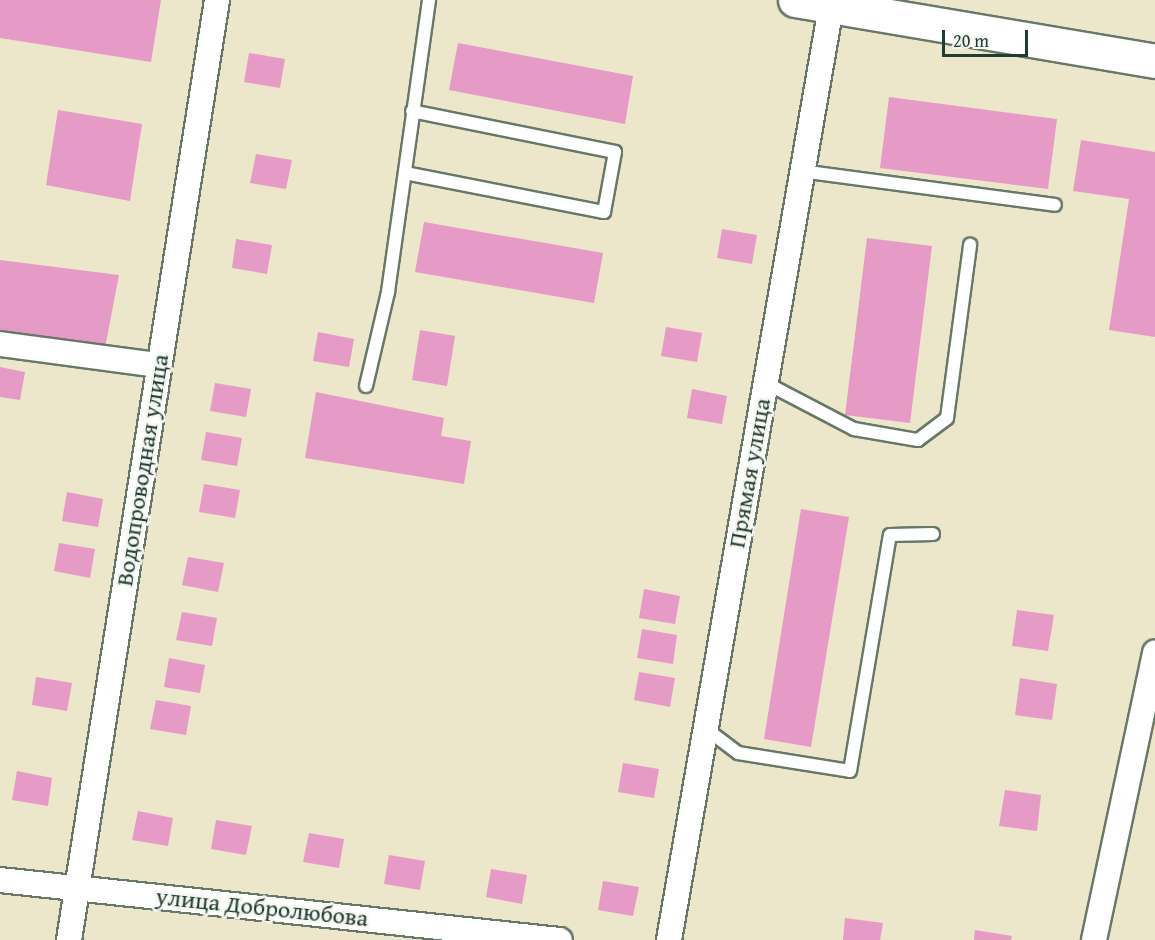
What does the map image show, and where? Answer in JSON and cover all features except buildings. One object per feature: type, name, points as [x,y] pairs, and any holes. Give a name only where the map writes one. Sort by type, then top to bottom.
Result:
[{"type":"main road","points":[[795,0],[846,6],[1155,61]]},
{"type":"street","name":"Водопроводная улица","points":[[69,940],[217,0]]},
{"type":"street","name":"Прямая улица","points":[[669,940],[801,171],[846,6]]},
{"type":"street","points":[[0,344],[158,365]]},
{"type":"street","points":[[1094,940],[1150,702],[1155,652]]},
{"type":"street","name":"улица Добролюбова","points":[[0,880],[560,940]]},
{"type":"lane","points":[[366,386],[388,292],[429,0]]},
{"type":"lane","points":[[405,173],[603,212],[615,152],[412,111]]},
{"type":"lane","points":[[801,171],[1055,205]]},
{"type":"lane","points":[[765,382],[854,429],[918,440],[947,418],[970,245]]},
{"type":"lane","points":[[705,728],[738,753],[850,771],[890,535],[933,534]]}]
